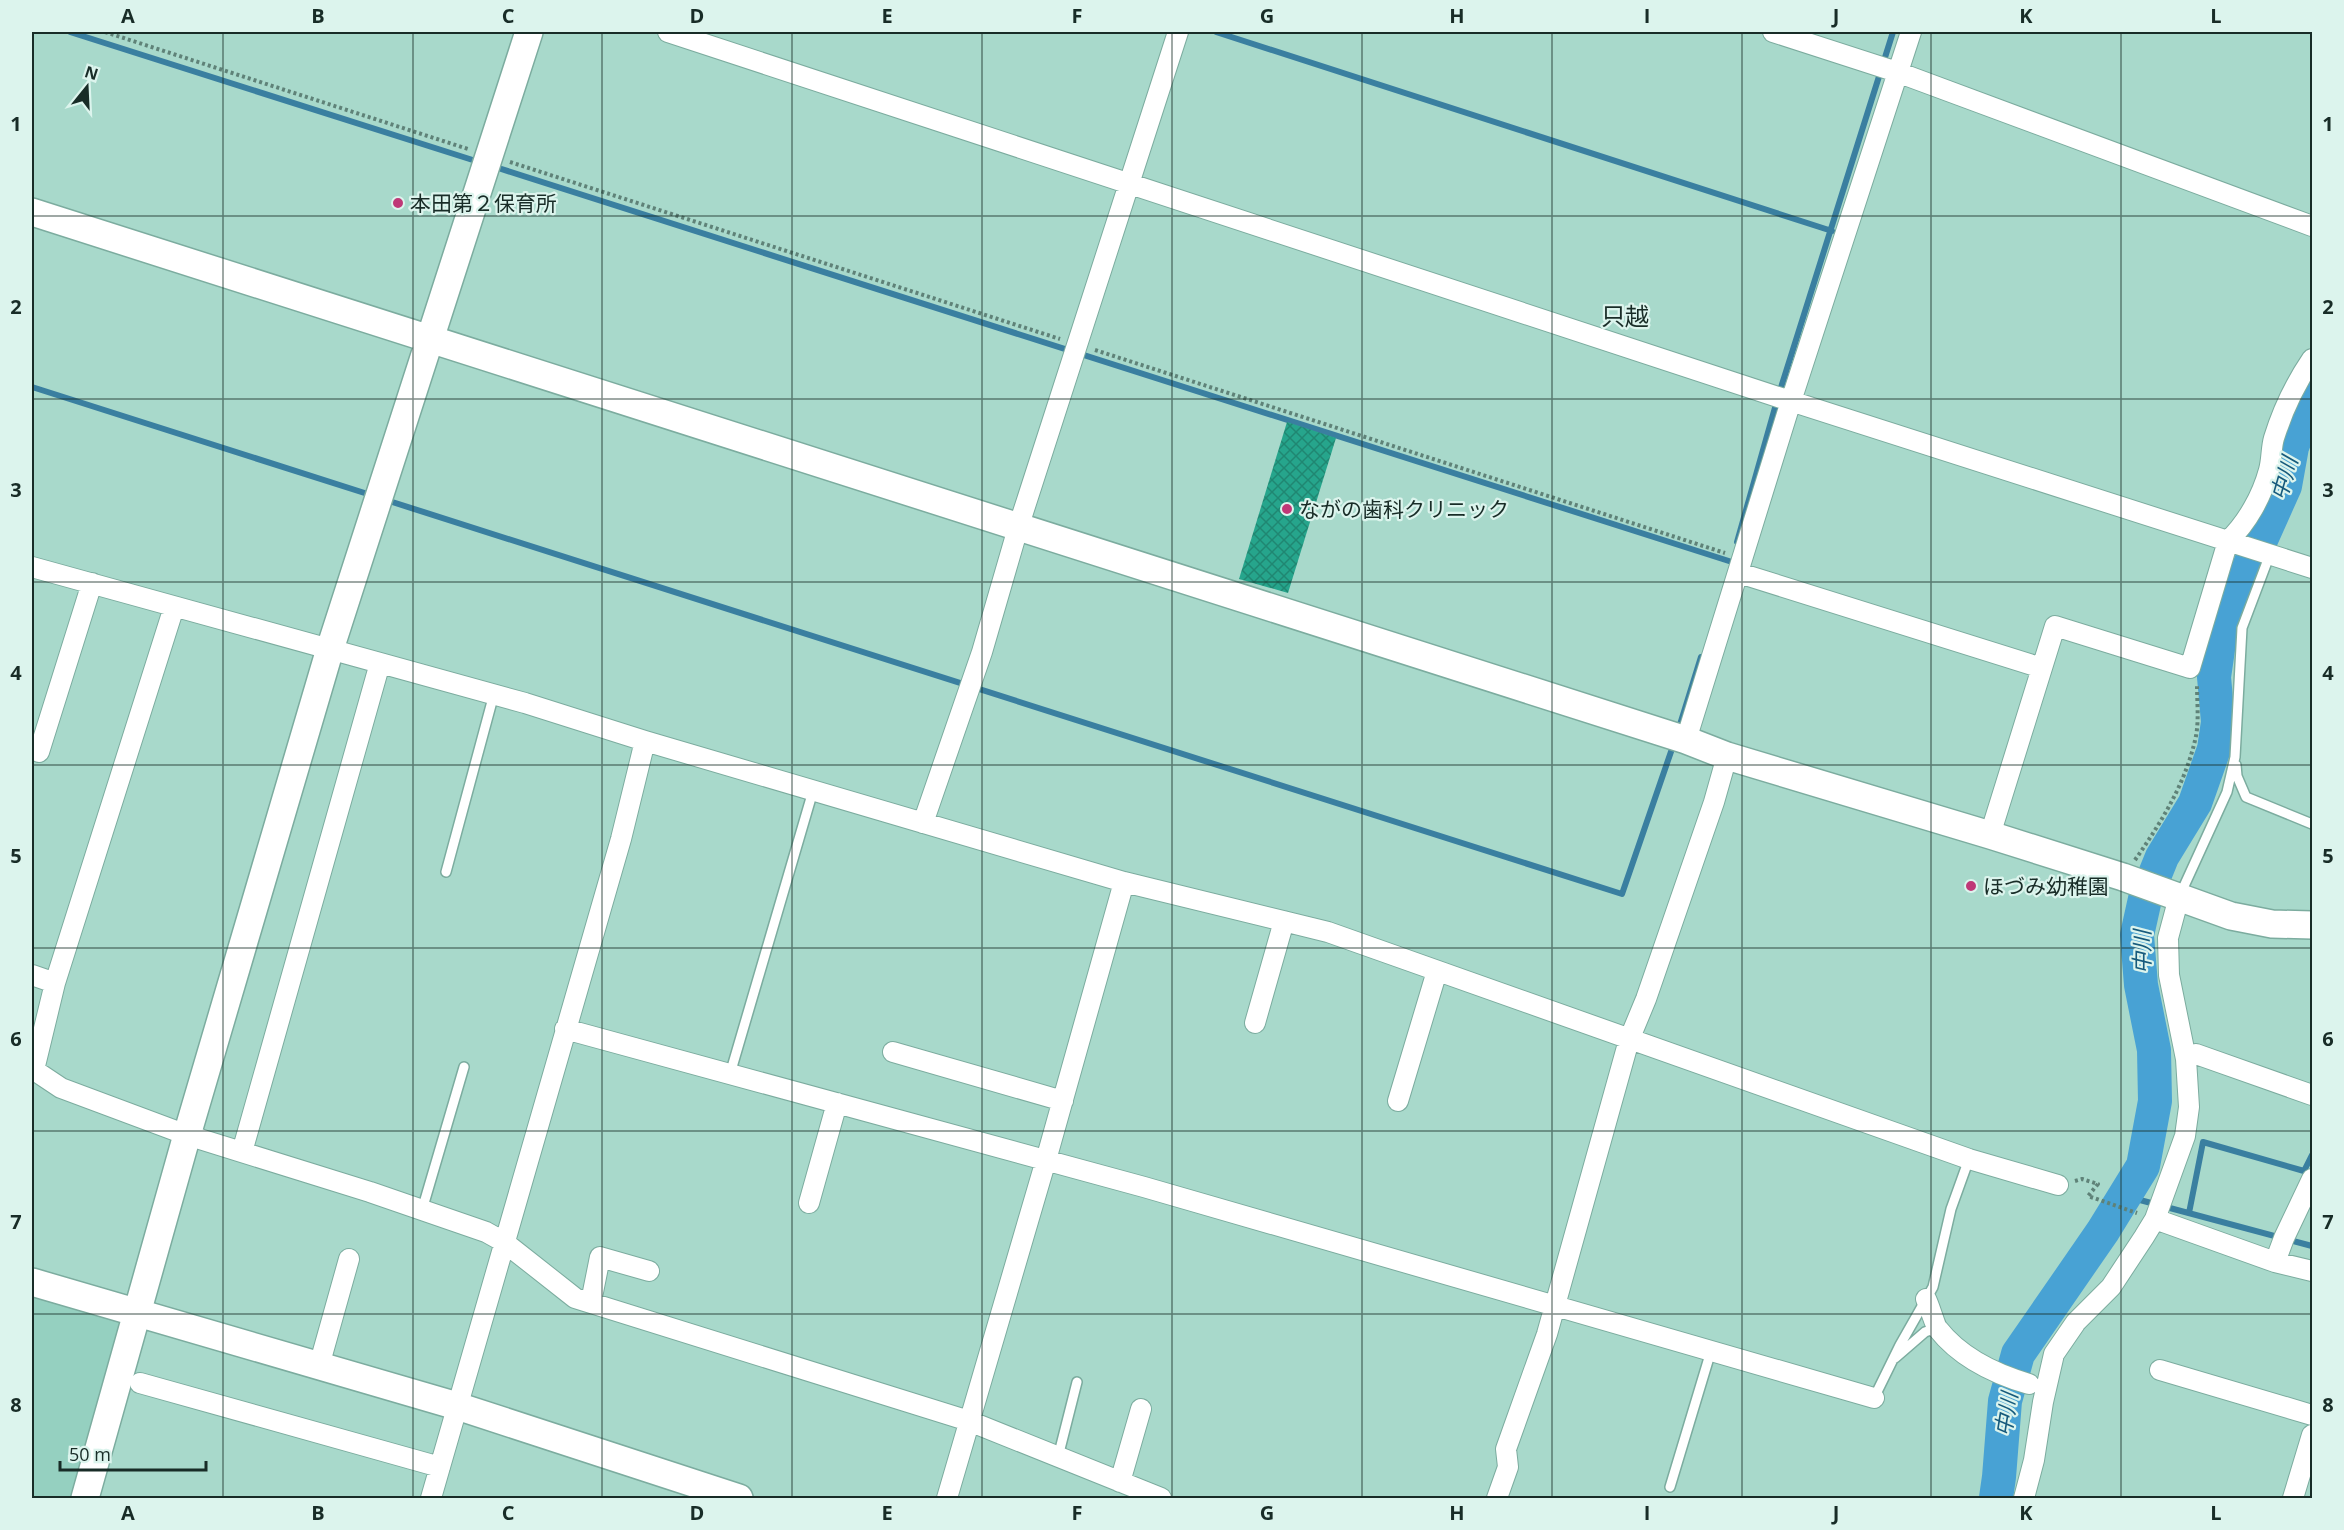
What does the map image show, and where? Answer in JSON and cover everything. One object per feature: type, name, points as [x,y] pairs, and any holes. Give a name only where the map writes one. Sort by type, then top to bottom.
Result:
[{"type":"street","points":[[85,1498],[187,1135],[330,649],[428,339],[530,32]]},
{"type":"street","points":[[668,32],[1791,400],[2313,568]]},
{"type":"street","points":[[923,823],[982,652],[1018,528],[1128,181],[1178,32]]},
{"type":"street","points":[[1773,32],[1897,72],[2313,226]]},
{"type":"street","points":[[1686,740],[1791,400],[1911,32]]},
{"type":"street","points":[[32,212],[1686,740],[1727,756],[2122,877],[2231,916],[2272,924],[2313,925]]},
{"type":"street","points":[[1990,835],[2055,626],[2190,668],[2228,541],[2238,531],[2256,503],[2269,469],[2273,441],[2284,408],[2296,381],[2313,359]]},
{"type":"street","points":[[1741,566],[2042,668]]},
{"type":"street","points":[[32,567],[494,694],[645,741],[1124,882],[1328,932],[1969,1159],[2058,1185]]},
{"type":"street","points":[[39,752],[92,583]]},
{"type":"street","points":[[174,607],[55,983],[33,1070],[61,1088],[187,1135],[486,1232],[504,1242],[575,1298],[969,1421],[1161,1498]]},
{"type":"street","points":[[242,1152],[380,663]]},
{"type":"street","points":[[431,1498],[621,839],[645,741]]},
{"type":"street","points":[[1497,1498],[1508,1467],[1506,1449],[1547,1335],[1629,1040],[1646,999],[1703,835],[1727,756]]},
{"type":"street","points":[[947,1498],[1046,1160],[1124,882]]},
{"type":"street","points":[[2024,1383],[2054,1354],[2076,1322],[2111,1287],[2155,1219],[2184,1137],[2188,1107],[2186,1059],[2169,975],[2168,938],[2179,897]]},
{"type":"street","points":[[1255,1023],[1284,921]]},
{"type":"street","points":[[1398,1101],[1437,971]]},
{"type":"street","points":[[32,975],[55,983]]},
{"type":"street","points":[[565,1029],[1046,1160],[1874,1398]]},
{"type":"street","points":[[893,1052],[1062,1101]]},
{"type":"street","points":[[2196,1054],[2313,1095]]},
{"type":"street","points":[[809,1203],[837,1103]]},
{"type":"street","points":[[2276,1262],[2284,1238],[2313,1179]]},
{"type":"street","points":[[2155,1219],[2276,1262],[2313,1271]]},
{"type":"street","points":[[591,1302],[600,1257],[649,1271]]},
{"type":"street","points":[[319,1366],[349,1259]]},
{"type":"street","points":[[32,1282],[457,1406],[739,1498]]},
{"type":"street","points":[[1926,1299],[1933,1313],[1936,1328],[1971,1359],[1999,1374],[2024,1383]]},
{"type":"street","points":[[2026,1489],[2054,1354]]},
{"type":"street","points":[[2160,1370],[2313,1415]]},
{"type":"street","points":[[140,1383],[440,1467]]},
{"type":"street","points":[[2024,1383],[2030,1406],[2025,1469],[2026,1489]]},
{"type":"street","points":[[1120,1482],[1141,1409]]},
{"type":"street","points":[[2293,1498],[2313,1435]]},
{"type":"lane","points":[[2270,554],[2242,628],[2235,757],[2237,776],[2246,797],[2313,824]]},
{"type":"lane","points":[[446,872],[494,694]]},
{"type":"lane","points":[[2179,897],[2227,792],[2235,757]]},
{"type":"lane","points":[[730,1074],[813,791]]},
{"type":"lane","points":[[422,1210],[464,1067]]},
{"type":"lane","points":[[1874,1398],[1933,1287],[1951,1209],[1969,1159]]},
{"type":"lane","points":[[1892,1361],[1925,1332],[1936,1328]]},
{"type":"lane","points":[[1670,1487],[1711,1351]]},
{"type":"lane","points":[[1058,1457],[1077,1382]]},
{"type":"path","points":[[105,32],[469,149]]},
{"type":"path","points":[[503,160],[1060,339]]},
{"type":"path","points":[[1095,350],[1741,566]]},
{"type":"path","points":[[2122,877],[2165,817],[2183,779],[2196,735],[2197,683],[2190,684]]},
{"type":"path","points":[[2058,1185],[2082,1179],[2098,1184],[2088,1196],[2155,1219]]},
{"type":"shaded area","points":[[32,1296],[121,1321],[71,1498],[32,1498]]},
{"type":"building","name":"ながの歯科クリニック","points":[[1287,422],[1336,438],[1288,593],[1239,579]]},
{"type":"waterway","points":[[70,32],[479,162]]},
{"type":"waterway","points":[[1216,32],[1832,231]]},
{"type":"waterway","points":[[1737,542],[1778,397],[1893,32]]},
{"type":"waterway","points":[[492,166],[1732,562]]},
{"type":"waterway","points":[[32,387],[374,496]]},
{"type":"waterway","name":"中川","points":[[1996,1498],[2005,1401],[2018,1354],[2103,1231],[2143,1166],[2155,1101],[2154,1050],[2141,985],[2137,935],[2145,899],[2162,857],[2195,803],[2214,749],[2218,722],[2214,677],[2221,629],[2285,486],[2292,447],[2312,399]]},
{"type":"waterway","points":[[386,500],[1622,894],[1674,743]]},
{"type":"waterway","points":[[1678,731],[1701,657]]},
{"type":"waterway","points":[[2189,1213],[2203,1142],[2304,1171],[2312,1155]]},
{"type":"waterway","points":[[2125,1196],[2312,1246]]},
{"type":"place","name":"本田第２保育所","points":[[398,203]]},
{"type":"place","name":"ながの歯科クリニック","points":[[1287,509]]},
{"type":"place","name":"ほづみ幼稚園","points":[[1971,886]]},
{"type":"district","name":"只越","points":[[1625,315]]}]
